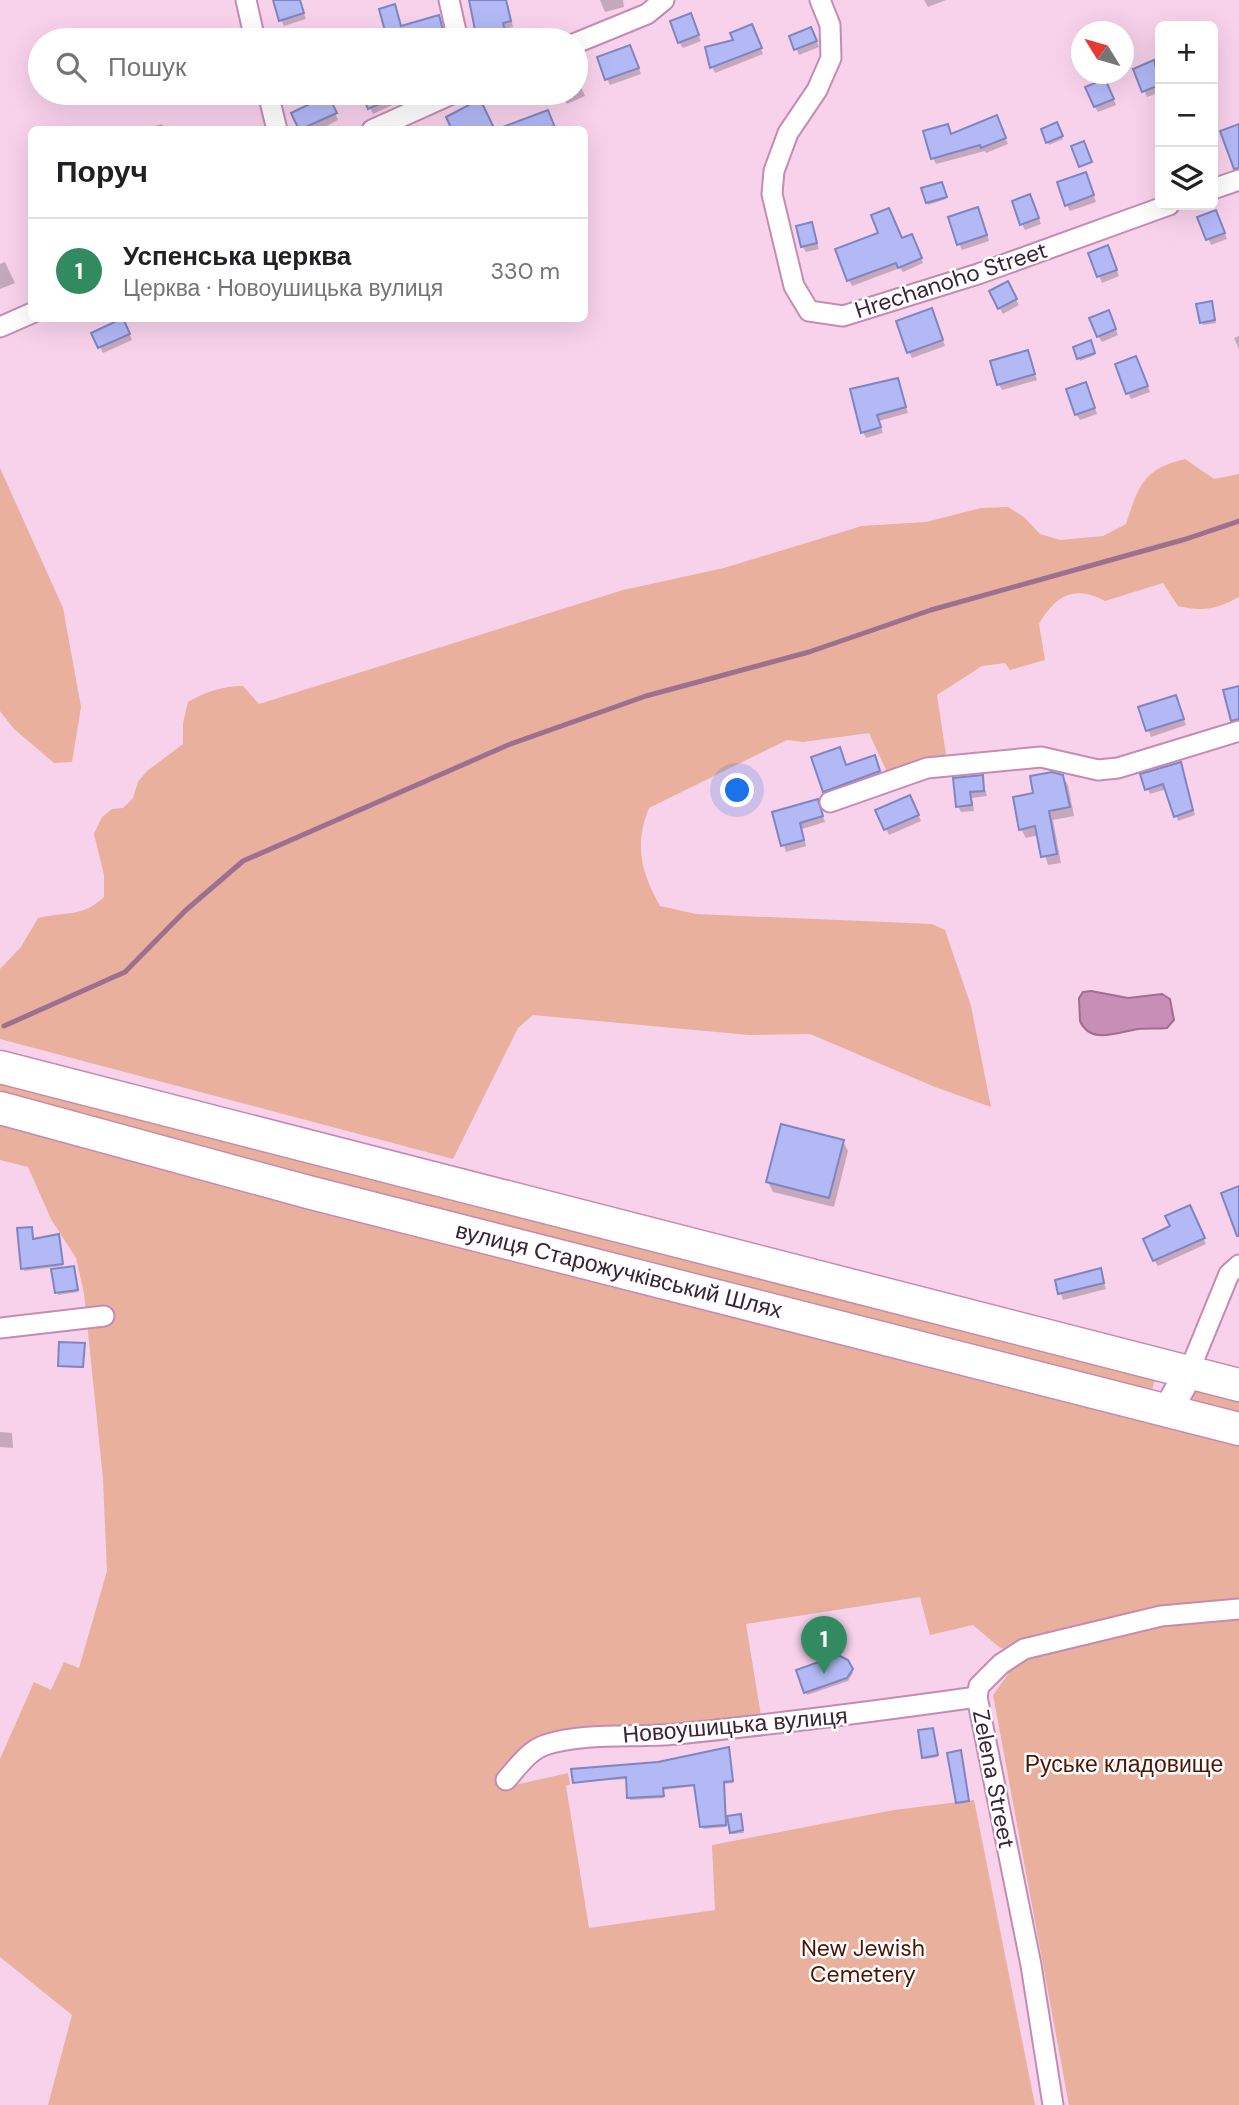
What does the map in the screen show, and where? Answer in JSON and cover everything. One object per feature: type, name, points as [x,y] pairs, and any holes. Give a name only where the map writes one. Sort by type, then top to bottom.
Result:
[{"type":"main road","name":"вулиця Старожучківський Шлях","points":[[0,1067],[1239,1385]]},
{"type":"main road","name":"вулиця Старожучківський Шлях","points":[[0,1108],[308,1192],[1239,1429]]},
{"type":"main road","points":[[1168,1410],[1188,1374]]},
{"type":"street","points":[[246,0],[252,28]]},
{"type":"street","points":[[449,0],[455,28]]},
{"type":"street","points":[[588,38],[647,14],[664,0]]},
{"type":"street","name":"Hrechanoho Street","points":[[820,0],[830,25],[831,58],[817,90],[788,133],[774,171],[772,194],[794,286],[809,311],[843,316],[978,274],[1155,210]]},
{"type":"street","points":[[271,105],[276,126]]},
{"type":"street","points":[[381,126],[427,105]]},
{"type":"street","points":[[1218,187],[1239,180]]},
{"type":"street","points":[[0,327],[28,315]]},
{"type":"street","points":[[830,802],[927,768],[1041,757],[1098,770],[1118,768],[1239,731]]},
{"type":"street","points":[[1188,1374],[1229,1274],[1239,1265]]},
{"type":"street","points":[[0,1328],[104,1316]]},
{"type":"street","name":"Zelena Street","points":[[1054,2105],[1031,1965],[977,1696],[979,1686],[1024,1649],[1161,1616],[1239,1609]]},
{"type":"street","name":"Новоушицька вулиця","points":[[506,1780],[532,1752],[556,1743],[592,1737],[647,1737],[763,1726],[977,1696]]},
{"type":"green space","points":[[1185,459],[1214,479],[1239,474],[1239,597],[1210,608],[1187,608],[1178,606],[1163,583],[1105,601],[1084,593],[1066,596],[1052,606],[1039,624],[1045,660],[1010,670],[1005,663],[982,666],[937,695],[946,755],[887,772],[869,733],[803,742],[787,740],[649,808],[644,821],[641,846],[644,870],[660,906],[696,914],[932,924],[945,930],[971,1006],[991,1107],[935,1087],[810,1034],[749,1035],[533,1015],[518,1028],[453,1159],[0,1039],[0,969],[21,947],[38,918],[81,911],[104,897],[104,875],[94,834],[102,817],[112,809],[123,808],[133,798],[138,782],[147,771],[183,744],[183,723],[188,702],[194,698],[221,688],[243,686],[259,704],[623,590],[724,568],[862,526],[926,522],[981,508],[1008,507],[1024,517],[1040,534],[1060,540],[1103,536],[1126,524],[1139,489],[1151,474]]},
{"type":"green space","points":[[0,468],[63,608],[81,707],[72,762],[54,763],[13,728],[0,711]]},
{"type":"green space","points":[[0,1079],[1156,1374],[1151,1395],[0,1100]]},
{"type":"green space","points":[[0,1115],[892,1357],[1239,1446],[1239,2105],[1069,2105],[993,1695],[1021,1656],[999,1647],[973,1625],[930,1635],[920,1597],[746,1624],[762,1722],[544,1741],[506,1787],[568,1773],[570,1784],[566,1786],[589,1928],[715,1910],[712,1845],[894,1810],[974,1800],[1035,2105],[48,2105],[72,2015],[0,1957],[0,1759],[34,1682],[51,1690],[64,1662],[79,1668],[107,1571],[103,1479],[84,1293],[76,1258],[51,1219],[28,1167],[0,1160]]},
{"type":"green space","points":[[1202,1385],[1239,1395],[1239,1419],[1196,1408],[1193,1396]]},
{"type":"shaded area","points":[[1083,992],[1128,998],[1162,994],[1170,999],[1174,1020],[1167,1028],[1139,1029],[1106,1035],[1091,1033],[1080,1021],[1079,998]]},
{"type":"building","points":[[273,0],[300,0],[304,13],[279,21]]},
{"type":"building","points":[[469,0],[506,0],[511,21],[503,23],[504,28],[475,28]]},
{"type":"building","points":[[395,4],[401,26],[439,15],[442,28],[384,28],[379,9]]},
{"type":"building","points":[[691,13],[699,35],[678,43],[670,21]]},
{"type":"building","points":[[752,24],[762,48],[710,68],[705,47],[733,40],[730,33]]},
{"type":"building","points":[[811,27],[817,41],[794,50],[789,36]]},
{"type":"building","points":[[630,45],[639,68],[605,80],[597,57]]},
{"type":"building","points":[[1154,60],[1155,87],[1142,92],[1134,69]]},
{"type":"building","points":[[1107,84],[1114,99],[1094,107],[1085,87]]},
{"type":"building","points":[[307,105],[333,105],[337,113],[308,126],[297,126],[291,113]]},
{"type":"building","points":[[469,105],[483,105],[493,126],[450,126],[446,117]]},
{"type":"building","points":[[548,110],[554,126],[505,126]]},
{"type":"building","points":[[997,115],[1006,138],[981,148],[980,145],[931,159],[923,131],[948,124],[951,134]]},
{"type":"building","points":[[1057,122],[1063,136],[1046,143],[1041,129]]},
{"type":"building","points":[[1239,124],[1239,168],[1234,169],[1220,131]]},
{"type":"building","points":[[1084,141],[1092,162],[1079,167],[1071,146]]},
{"type":"building","points":[[1086,172],[1094,195],[1065,206],[1057,182]]},
{"type":"building","points":[[942,182],[947,197],[926,203],[921,188]]},
{"type":"building","points":[[1030,194],[1039,218],[1020,225],[1012,201]]},
{"type":"building","points":[[978,207],[987,235],[957,245],[948,217]]},
{"type":"building","points":[[889,208],[902,238],[912,234],[922,258],[898,268],[896,263],[847,281],[835,249],[878,233],[871,215]]},
{"type":"building","points":[[1216,210],[1225,233],[1206,240],[1197,217]]},
{"type":"building","points":[[812,222],[817,243],[801,247],[796,226]]},
{"type":"building","points":[[1108,245],[1117,270],[1097,277],[1088,253]]},
{"type":"building","points":[[1008,281],[1017,299],[998,309],[989,291]]},
{"type":"building","points":[[1212,301],[1215,320],[1200,323],[1196,304]]},
{"type":"building","points":[[932,308],[943,340],[907,353],[896,321]]},
{"type":"building","points":[[1109,310],[1116,329],[1097,337],[1089,318]]},
{"type":"building","points":[[114,322],[125,322],[130,334],[98,348],[91,333]]},
{"type":"building","points":[[1091,340],[1095,353],[1077,359],[1073,347]]},
{"type":"building","points":[[1028,350],[1035,374],[997,385],[990,361]]},
{"type":"building","points":[[1136,356],[1148,386],[1126,394],[1115,364]]},
{"type":"building","points":[[898,378],[906,407],[877,415],[881,427],[861,433],[850,389]]},
{"type":"building","points":[[1086,382],[1095,408],[1075,415],[1066,389]]},
{"type":"building","points":[[1239,686],[1239,719],[1231,721],[1223,690]]},
{"type":"building","points":[[1176,695],[1184,719],[1146,731],[1138,707]]},
{"type":"building","points":[[840,747],[846,765],[875,755],[880,771],[823,792],[811,757]]},
{"type":"building","points":[[1181,762],[1193,810],[1174,817],[1163,784],[1145,790],[1140,774]]},
{"type":"building","points":[[1052,772],[1063,775],[1070,807],[1049,811],[1057,854],[1041,857],[1035,826],[1019,830],[1013,797],[1033,793],[1030,776]]},
{"type":"building","points":[[983,775],[984,791],[970,792],[972,805],[956,807],[953,778]]},
{"type":"building","points":[[910,795],[919,815],[884,830],[875,810]]},
{"type":"building","points":[[818,799],[823,816],[800,823],[804,840],[781,846],[772,812]]},
{"type":"building","points":[[781,1124],[844,1140],[829,1198],[766,1182]]},
{"type":"building","points":[[1239,1186],[1239,1236],[1237,1236],[1221,1193]]},
{"type":"building","points":[[1190,1205],[1205,1238],[1153,1261],[1143,1239],[1170,1226],[1165,1216]]},
{"type":"building","points":[[32,1227],[33,1239],[59,1234],[63,1264],[21,1269],[17,1228]]},
{"type":"building","points":[[74,1266],[78,1290],[55,1293],[51,1269]]},
{"type":"building","points":[[1101,1268],[1104,1283],[1058,1294],[1055,1280]]},
{"type":"building","points":[[59,1342],[85,1343],[83,1367],[58,1366]]},
{"type":"building","points":[[838,1655],[848,1660],[853,1669],[847,1678],[804,1693],[796,1670]]},
{"type":"building","points":[[933,1728],[938,1755],[922,1758],[918,1730]]},
{"type":"building","points":[[729,1747],[733,1781],[724,1782],[726,1825],[700,1827],[694,1785],[663,1788],[664,1796],[627,1798],[626,1777],[573,1783],[571,1769],[658,1762]]},
{"type":"building","points":[[961,1750],[969,1801],[956,1803],[947,1753]]},
{"type":"building","points":[[741,1814],[743,1830],[730,1833],[727,1816]]},
{"type":"waterway","points":[[4,1026],[125,972],[186,910],[243,861],[508,745],[646,696],[809,652],[931,610],[1186,539],[1239,521]]},
{"type":"place","name":"Успенська церква","points":[[824,1674]]},
{"type":"park label","name":"Руське кладовище","points":[[1124,1764]]},
{"type":"park label","name":"New Jewish Cemetery","points":[[863,1961]]}]
